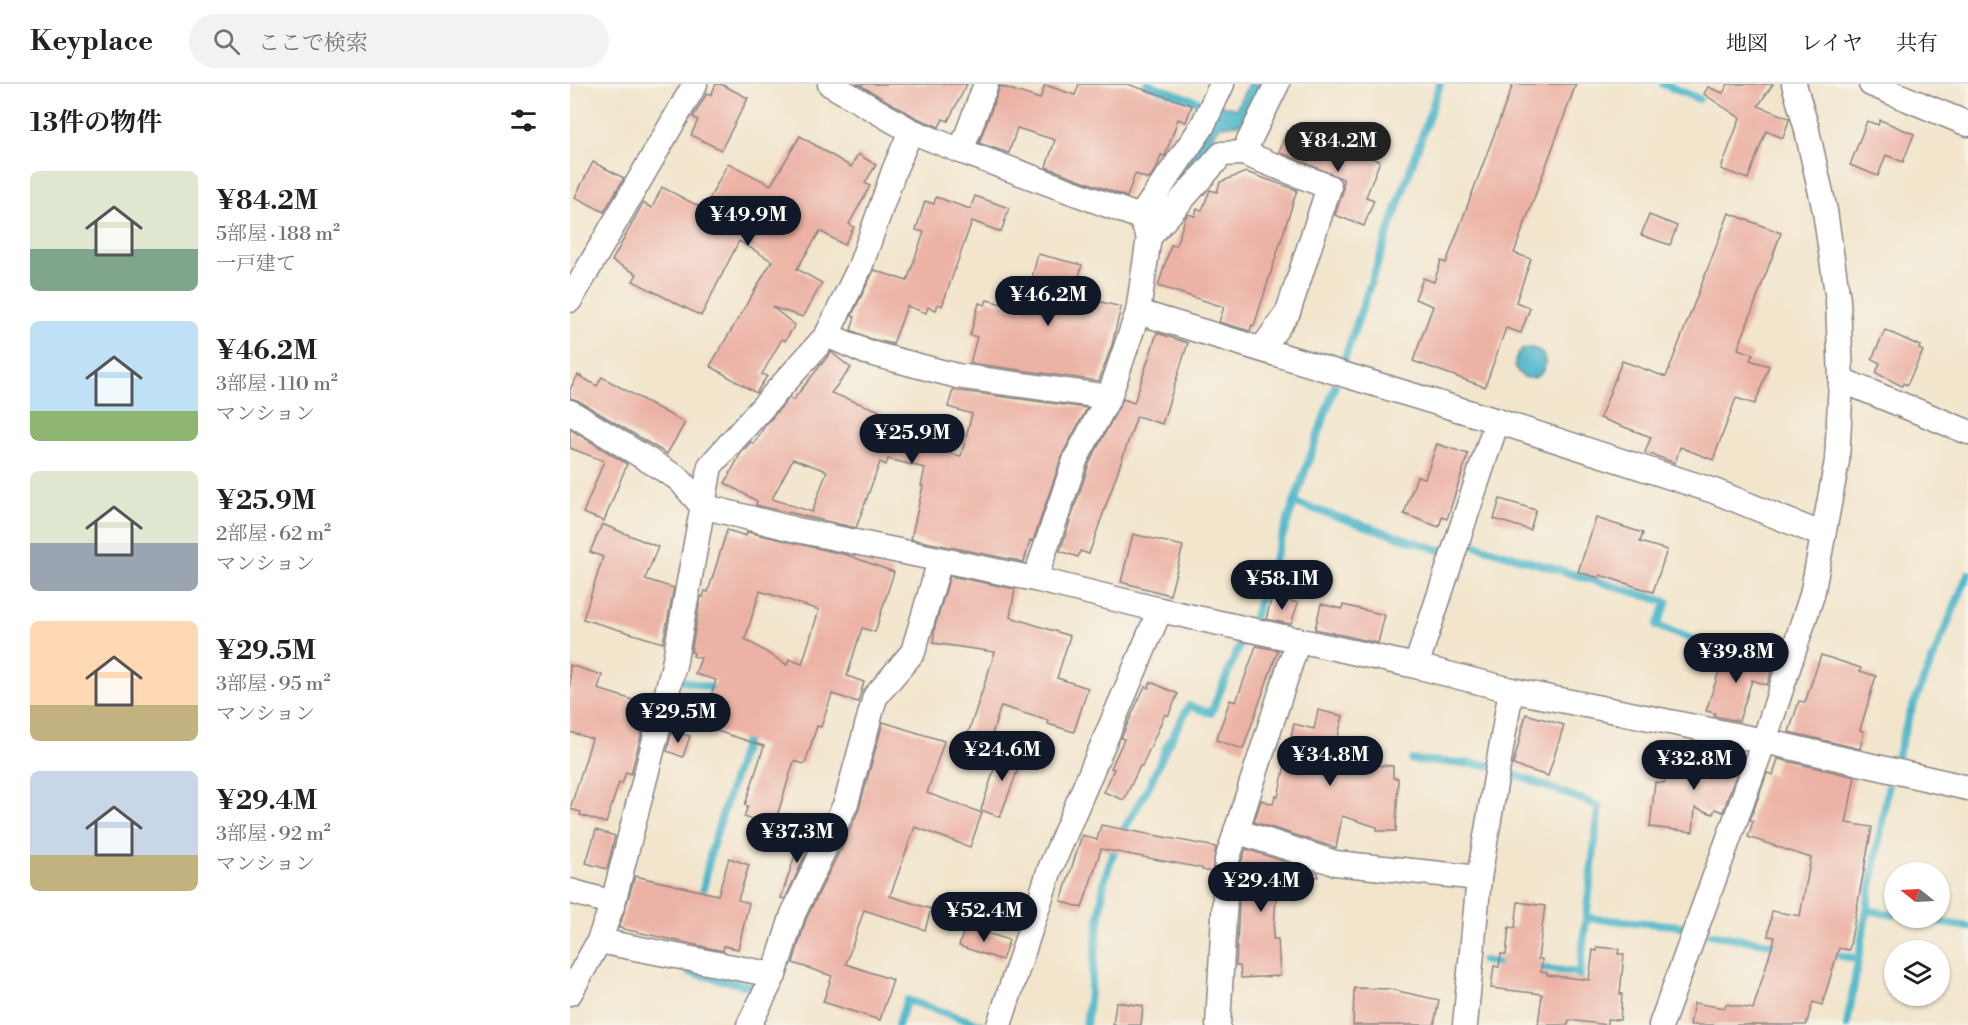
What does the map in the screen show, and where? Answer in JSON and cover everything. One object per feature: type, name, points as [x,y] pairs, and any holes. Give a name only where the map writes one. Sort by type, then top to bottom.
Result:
[{"type":"street","points":[[570,300],[695,84]]},
{"type":"street","points":[[830,84],[911,131],[1144,227]]},
{"type":"street","points":[[961,152],[986,84]]},
{"type":"street","points":[[1035,579],[1076,458],[1109,397],[1138,312],[1144,227],[1202,127],[1222,84]]},
{"type":"street","points":[[1243,153],[1277,84]]},
{"type":"street","points":[[1661,1025],[1764,741],[1812,595],[1837,461],[1841,380],[1838,300],[1825,211],[1794,84]]},
{"type":"street","points":[[1871,84],[1968,124]]},
{"type":"street","points":[[570,993],[599,940],[613,903],[674,665],[710,466],[827,335],[860,267],[895,168],[911,131]]},
{"type":"street","points":[[1144,227],[1222,154],[1243,153],[1329,187],[1288,312],[1262,349]]},
{"type":"street","points":[[1138,312],[1497,421],[1714,491],[1823,535]]},
{"type":"street","points":[[827,335],[866,352],[957,376],[1109,397]]},
{"type":"street","points":[[1841,380],[1968,432]]},
{"type":"street","points":[[570,412],[679,479],[702,506],[797,530],[1035,579],[1160,610],[1416,666],[1511,690],[1764,741],[1968,788]]},
{"type":"street","points":[[1416,666],[1497,421]]},
{"type":"street","points":[[749,1025],[774,975],[793,914],[846,803],[875,696],[913,652],[940,561]]},
{"type":"street","points":[[999,1025],[1050,869],[1160,610]]},
{"type":"street","points":[[1218,1025],[1227,860],[1298,640]]},
{"type":"street","points":[[1465,1025],[1479,878],[1511,690]]},
{"type":"street","points":[[1236,831],[1335,863],[1479,878]]},
{"type":"street","points":[[570,891],[613,903]]},
{"type":"street","points":[[599,940],[774,975]]},
{"type":"water","points":[[1248,84],[1263,84],[1245,123],[1220,126],[1158,214],[1219,104],[1236,109]]},
{"type":"water","points":[[1530,348],[1541,352],[1545,363],[1541,374],[1530,378],[1519,374],[1515,363],[1519,352]]},
{"type":"building","points":[[716,84],[721,84],[748,98],[721,150],[691,135],[698,120],[693,117],[707,93],[711,95]]},
{"type":"building","points":[[858,84],[967,84],[948,121],[943,119],[939,127],[915,117]]},
{"type":"building","points":[[1079,84],[1127,84],[1192,105],[1186,122],[1178,119],[1165,156],[1161,155],[1149,179],[1135,174],[1127,197],[1046,167],[1055,140],[1017,128],[1009,153],[979,143],[1000,86],[1040,99],[1045,85],[1075,95]]},
{"type":"building","points":[[1513,84],[1576,84],[1514,253],[1531,259],[1516,302],[1530,308],[1521,333],[1506,328],[1485,387],[1413,361],[1433,306],[1415,299],[1423,278],[1434,282],[1441,261],[1446,263]]},
{"type":"building","points":[[1728,84],[1773,84],[1758,106],[1789,118],[1783,138],[1766,131],[1748,179],[1721,169],[1740,118],[1704,94],[1708,87],[1723,93]]},
{"type":"building","points":[[1880,120],[1914,134],[1903,162],[1886,155],[1878,176],[1850,165],[1867,121],[1878,125]]},
{"type":"building","points":[[1287,131],[1380,161],[1366,197],[1374,200],[1364,226],[1335,215],[1343,191],[1343,179],[1279,152]]},
{"type":"building","points":[[800,136],[851,167],[858,154],[876,165],[865,183],[870,186],[849,224],[854,227],[844,245],[820,231],[797,269],[822,283],[803,317],[772,307],[795,325],[785,341],[782,339],[762,374],[767,376],[756,393],[710,366],[772,261],[739,241],[701,316],[633,281],[637,274],[612,261],[643,203],[652,208],[662,187],[704,209],[728,163],[771,185]]},
{"type":"building","points":[[593,162],[624,178],[604,212],[575,197]]},
{"type":"building","points":[[1246,172],[1297,190],[1254,326],[1252,325],[1250,331],[1219,322],[1224,307],[1158,286],[1171,245],[1176,246],[1188,214],[1195,216],[1197,209],[1202,210],[1210,190],[1217,192],[1220,182]]},
{"type":"building","points":[[975,196],[1009,208],[1001,232],[972,221],[942,306],[938,304],[936,310],[928,307],[926,313],[907,306],[893,344],[871,339],[851,330],[855,317],[852,316],[853,313],[874,270],[907,281],[924,232],[916,230],[925,201],[934,204],[936,197],[970,209]]},
{"type":"building","points":[[1729,213],[1781,233],[1738,349],[1753,354],[1750,360],[1769,366],[1755,404],[1736,398],[1713,460],[1680,447],[1675,463],[1645,452],[1651,437],[1600,418],[1622,361],[1666,377]]},
{"type":"building","points":[[1649,215],[1677,226],[1670,245],[1641,235]]},
{"type":"building","points":[[1038,254],[1082,265],[1074,295],[1121,307],[1112,345],[1099,381],[970,363],[977,337],[970,335],[979,303],[985,305],[987,300],[1024,310]]},
{"type":"building","points":[[1885,330],[1920,346],[1919,349],[1923,351],[1907,385],[1903,383],[1902,386],[1876,373],[1880,363],[1872,359]]},
{"type":"building","points":[[1157,333],[1188,343],[1162,424],[1137,416],[1089,554],[1080,551],[1078,557],[1060,551],[1089,464],[1123,399],[1134,403]]},
{"type":"building","points":[[831,352],[851,368],[831,393],[883,412],[882,415],[903,423],[897,440],[961,456],[972,414],[948,407],[953,390],[1087,408],[1063,453],[1024,562],[911,539],[925,468],[888,459],[886,465],[880,462],[856,528],[756,505],[757,501],[725,483],[741,453],[751,442],[754,444],[764,427],[789,398],[793,400]],"holes":[[[793,459],[827,471],[812,512],[772,499]]]},
{"type":"building","points":[[578,375],[597,386],[602,377],[685,423],[667,454],[570,398],[570,389]]},
{"type":"building","points":[[570,429],[627,464],[604,521],[583,513],[604,461],[570,448]]},
{"type":"building","points":[[1437,444],[1468,454],[1447,519],[1442,517],[1439,527],[1404,514],[1417,476],[1425,478]]},
{"type":"building","points":[[1500,499],[1536,510],[1530,530],[1494,519]]},
{"type":"building","points":[[1596,518],[1643,533],[1640,542],[1667,550],[1653,592],[1600,575],[1599,578],[1578,572]]},
{"type":"building","points":[[602,524],[658,547],[645,579],[674,588],[663,643],[583,619],[603,557],[590,552]]},
{"type":"building","points":[[727,530],[746,536],[747,532],[847,555],[894,572],[875,632],[862,628],[847,676],[864,682],[858,702],[832,694],[821,727],[817,726],[805,764],[794,761],[774,826],[744,817],[748,806],[745,805],[764,746],[701,726],[716,680],[695,674],[701,658],[693,656],[694,653],[691,652],[701,596],[703,597],[705,591],[708,592]],"holes":[[[760,591],[819,610],[802,664],[789,659],[787,665],[745,639]]]},
{"type":"building","points":[[1133,534],[1183,546],[1170,595],[1121,582]]},
{"type":"building","points":[[950,576],[1015,589],[1010,617],[1070,636],[1057,678],[1088,688],[1074,732],[1048,724],[1049,721],[1001,706],[986,753],[964,746],[995,652],[933,643],[935,626]]},
{"type":"building","points":[[1272,597],[1298,603],[1291,624],[1266,619]]},
{"type":"building","points":[[1321,604],[1342,609],[1343,605],[1385,615],[1378,643],[1315,629]]},
{"type":"building","points":[[1256,646],[1278,650],[1243,749],[1216,740],[1230,700],[1236,702]]},
{"type":"building","points":[[1726,650],[1773,665],[1767,685],[1752,680],[1739,721],[1714,716],[1715,713],[1706,711]]},
{"type":"building","points":[[1821,655],[1861,668],[1860,671],[1876,676],[1860,730],[1864,732],[1860,749],[1789,732],[1799,701],[1805,702]]},
{"type":"building","points":[[570,665],[602,675],[598,689],[649,705],[631,774],[626,772],[622,784],[619,783],[606,823],[580,815],[581,812],[570,809],[592,739],[570,732]]},
{"type":"building","points":[[1151,682],[1178,694],[1168,716],[1165,714],[1124,800],[1104,792],[1114,769],[1111,768],[1124,739],[1121,738],[1145,686],[1148,688]]},
{"type":"building","points":[[1318,710],[1343,716],[1335,749],[1374,750],[1373,765],[1393,766],[1393,778],[1398,778],[1396,831],[1377,831],[1377,827],[1342,816],[1336,848],[1254,822],[1261,800],[1273,804],[1275,796],[1278,797],[1294,724],[1314,729]]},
{"type":"building","points":[[1526,714],[1564,725],[1548,776],[1513,765]]},
{"type":"building","points":[[883,722],[944,741],[927,793],[982,813],[970,847],[915,827],[890,896],[931,909],[925,930],[864,910],[846,964],[893,980],[880,1020],[823,1002],[832,976],[793,963],[806,919],[859,809]]},
{"type":"building","points":[[672,731],[690,736],[683,757],[667,751]]},
{"type":"building","points":[[1705,744],[1735,751],[1732,762],[1740,764],[1723,812],[1715,809],[1713,814],[1695,808],[1693,832],[1650,827],[1655,782],[1664,783],[1666,771],[1695,775]]},
{"type":"building","points":[[1001,748],[1023,756],[1000,817],[981,810]]},
{"type":"building","points":[[1778,759],[1855,777],[1846,823],[1872,827],[1849,950],[1839,948],[1822,1005],[1813,1002],[1806,1025],[1690,1025],[1694,1003],[1725,1008],[1726,1004],[1753,1009],[1775,937],[1768,936],[1772,911],[1800,916],[1811,858],[1748,837],[1753,821],[1750,820],[1767,773],[1773,775]]},
{"type":"building","points":[[1101,825],[1216,847],[1212,872],[1202,870],[1202,868],[1101,849],[1082,908],[1061,901],[1082,835],[1097,840]]},
{"type":"building","points":[[596,830],[615,836],[607,869],[586,863]]},
{"type":"building","points":[[801,837],[812,841],[785,899],[781,898]]},
{"type":"building","points":[[1246,849],[1318,873],[1318,877],[1283,874],[1282,888],[1277,887],[1273,939],[1278,939],[1280,976],[1241,978],[1240,966],[1236,966],[1241,863]]},
{"type":"building","points":[[729,858],[749,865],[738,900],[749,903],[738,949],[724,946],[723,951],[619,928],[635,876],[718,895]]},
{"type":"building","points":[[1518,902],[1545,906],[1538,959],[1542,959],[1541,972],[1547,975],[1589,980],[1593,950],[1597,951],[1597,947],[1619,949],[1618,954],[1624,954],[1620,1020],[1607,1019],[1607,1025],[1569,1020],[1568,1025],[1538,1025],[1542,994],[1491,988],[1494,966],[1499,967],[1501,954],[1506,955],[1509,927],[1515,928]]},
{"type":"building","points":[[965,926],[1009,940],[1002,960],[959,946]]},
{"type":"building","points":[[1354,988],[1389,989],[1439,1000],[1434,1025],[1353,1025]]},
{"type":"building","points":[[1116,1002],[1143,1006],[1141,1025],[1113,1025]]},
{"type":"waterway","points":[[1147,84],[1205,104]]},
{"type":"waterway","points":[[1343,363],[1440,84]]},
{"type":"waterway","points":[[1663,84],[1699,99]]},
{"type":"waterway","points":[[1254,617],[1335,386]]},
{"type":"waterway","points":[[1295,503],[1443,551]]},
{"type":"waterway","points":[[1468,543],[1667,602],[1657,626],[1724,651]]},
{"type":"waterway","points":[[1897,758],[1909,716],[1968,574]]},
{"type":"waterway","points":[[1086,1025],[1104,881],[1117,842],[1150,784],[1189,706],[1211,713],[1240,644]]},
{"type":"waterway","points":[[681,680],[721,691]]},
{"type":"waterway","points":[[701,900],[711,851],[748,733]]},
{"type":"waterway","points":[[1412,760],[1489,765]]},
{"type":"waterway","points":[[1505,771],[1599,806],[1578,988]]},
{"type":"waterway","points":[[1847,1025],[1888,788]]},
{"type":"waterway","points":[[1867,910],[1884,913]]},
{"type":"waterway","points":[[1586,918],[1682,926]]},
{"type":"waterway","points":[[1950,924],[1968,927]]},
{"type":"waterway","points":[[1710,934],[1783,946]]},
{"type":"waterway","points":[[1827,953],[1858,959]]},
{"type":"waterway","points":[[1483,961],[1509,964]]},
{"type":"waterway","points":[[690,967],[689,972],[753,987],[755,993],[752,998]]},
{"type":"waterway","points":[[1533,967],[1579,973]]},
{"type":"waterway","points":[[898,1025],[907,1000],[982,1025]]}]
